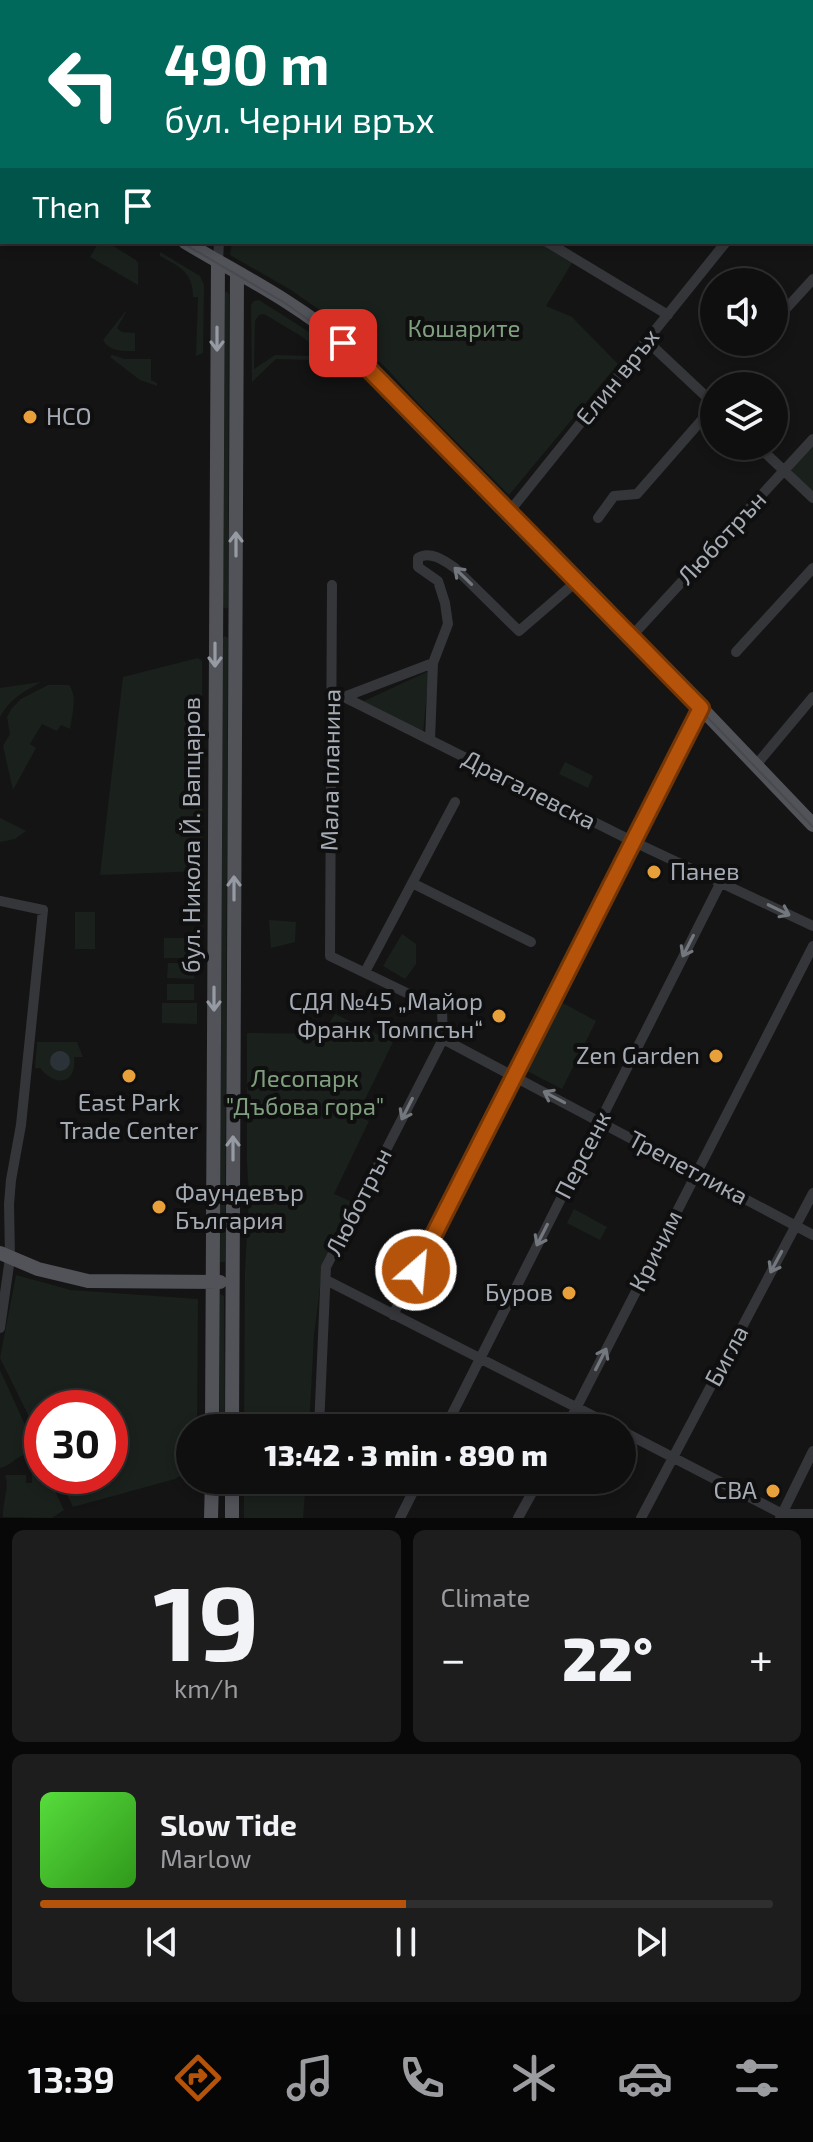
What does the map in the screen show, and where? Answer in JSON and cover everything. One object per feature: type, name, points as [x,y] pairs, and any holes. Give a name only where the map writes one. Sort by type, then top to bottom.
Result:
[{"type":"main road","points":[[188,244],[286,301],[339,339],[813,825]]},
{"type":"main road","name":"бул. Никола Й. Вапцаров","points":[[212,1414],[218,261]]},
{"type":"main road","name":"бул. Никола Й. Вапцаров","points":[[232,1414],[237,273]]},
{"type":"main road","points":[[215,624],[235,623]]},
{"type":"main road","points":[[3,1254],[38,1269],[88,1281],[233,1282]]},
{"type":"main road","points":[[211,1518],[212,1494]]},
{"type":"main road","points":[[232,1494],[232,1518]]},
{"type":"street","name":"бул. Никола Й. Вапцаров","points":[[218,261],[219,244]]},
{"type":"street","points":[[550,244],[668,315]]},
{"type":"street","name":"Елин връх","points":[[509,512],[724,244]]},
{"type":"street","points":[[788,306],[813,279]]},
{"type":"street","points":[[648,342],[700,392]]},
{"type":"street","points":[[598,518],[614,496],[637,494],[700,421]]},
{"type":"street","name":"Люботрън","points":[[631,637],[812,443]]},
{"type":"street","points":[[773,460],[813,498]]},
{"type":"street","points":[[430,740],[433,663],[448,624],[438,581],[418,567],[418,558],[421,555],[443,560],[455,568],[519,631],[577,581]]},
{"type":"street","points":[[736,652],[813,568]]},
{"type":"street","name":"Мала планина","points":[[332,585],[330,956],[365,972]]},
{"type":"street","points":[[344,697],[433,663]]},
{"type":"street","name":"Драгалевска","points":[[332,696],[344,697],[632,841],[813,926]]},
{"type":"street","points":[[756,765],[813,697]]},
{"type":"street","points":[[393,1315],[701,708]]},
{"type":"street","points":[[443,1039],[442,1010],[365,972],[455,802]]},
{"type":"street","name":"Персенк","points":[[452,1414],[721,882]]},
{"type":"street","points":[[412,883],[531,942]]},
{"type":"street","points":[[0,901],[43,910],[21,1125],[3,1254],[0,1328]]},
{"type":"street","name":"Кричим","points":[[573,1414],[813,946]]},
{"type":"street","name":"Люботрън","points":[[326,1280],[327,1264],[443,1039]]},
{"type":"street","name":"Трепетлика","points":[[443,1039],[813,1235]]},
{"type":"street","name":"Бигла","points":[[641,1518],[813,1193]]},
{"type":"street","points":[[320,1414],[326,1280],[591,1414]]},
{"type":"street","points":[[636,1437],[784,1517],[813,1514]]},
{"type":"street","points":[[784,1517],[813,1451]]},
{"type":"street","points":[[400,1518],[412,1494]]},
{"type":"street","points":[[518,1518],[531,1494]]},
{"type":"green space","points":[[98,244],[110,244],[136,260],[138,285],[90,257]]},
{"type":"green space","name":"Кошарите","points":[[232,244],[544,244],[573,261],[546,306],[572,317],[618,364],[509,495],[388,370],[335,321],[291,290],[230,255]]},
{"type":"green space","points":[[160,252],[200,276],[204,285],[203,353],[196,356],[198,297],[193,297],[191,282],[184,271],[160,256]]},
{"type":"green space","points":[[227,291],[229,295],[226,609],[223,607]]},
{"type":"green space","points":[[259,300],[328,344],[327,347],[321,352],[301,336],[264,314],[259,315],[255,321],[254,369],[275,355],[309,356],[313,360],[276,359],[252,382],[251,305]]},
{"type":"green space","points":[[125,312],[117,328],[122,332],[135,333],[135,351],[113,349],[103,340]]},
{"type":"green space","points":[[110,357],[125,359],[151,359],[151,380],[157,386],[140,380]]},
{"type":"green space","points":[[813,446],[813,498],[784,471]]},
{"type":"green space","points":[[223,638],[228,638],[225,1262],[220,1262]]},
{"type":"green space","points":[[198,658],[202,661],[202,871],[100,875],[123,677]]},
{"type":"green space","points":[[429,671],[423,734],[362,702]]},
{"type":"green space","points":[[41,682],[13,701],[0,717],[0,688]]},
{"type":"green space","points":[[48,685],[69,685],[72,690],[74,706],[70,729],[61,725],[57,731],[42,724],[30,744],[36,748],[13,790],[3,746],[10,734],[7,717],[21,699]]},
{"type":"green space","points":[[565,762],[593,776],[588,788],[559,774]]},
{"type":"green space","points":[[0,818],[26,831],[15,839],[0,842]]},
{"type":"green space","points":[[75,912],[95,912],[95,949],[75,949]]},
{"type":"green space","points":[[269,920],[296,922],[295,942],[271,948]]},
{"type":"green space","points":[[402,934],[416,944],[416,964],[405,979],[383,966]]},
{"type":"green space","points":[[164,938],[199,938],[198,958],[164,958]]},
{"type":"green space","points":[[168,963],[195,963],[194,979],[167,978]]},
{"type":"green space","points":[[167,984],[194,984],[194,1000],[167,1000]]},
{"type":"green space","points":[[561,1002],[596,1021],[562,1089],[525,1070]]},
{"type":"green space","points":[[162,1003],[197,1003],[197,1024],[162,1023]]},
{"type":"green space","name":"Лесопарк \"Дъбова гора\"","points":[[335,1014],[393,1042],[357,1116],[369,1121],[334,1194],[352,1202],[323,1263],[314,1335],[310,1414],[244,1414],[249,1197],[247,1033],[322,1034]]},
{"type":"green space","points":[[37,1042],[77,1042],[83,1057],[74,1057],[69,1078],[58,1080],[35,1068]]},
{"type":"green space","points":[[574,1209],[607,1227],[600,1240],[567,1223]]},
{"type":"green space","points":[[16,1275],[71,1290],[198,1299],[197,1414],[176,1414],[176,1478],[128,1492],[128,1390],[24,1390],[24,1407],[0,1358]]},
{"type":"green space","points":[[220,1294],[224,1296],[225,1414],[220,1414]]},
{"type":"green space","points":[[0,1370],[24,1423],[24,1455],[0,1468]]},
{"type":"green space","points":[[5,1475],[24,1475],[24,1494],[56,1494],[64,1510],[52,1518],[3,1517],[7,1486]]},
{"type":"green space","points":[[67,1494],[120,1494],[73,1507]]},
{"type":"green space","points":[[244,1494],[305,1494],[303,1518],[244,1518]]},
{"type":"shaded area","points":[[56,1051],[64,1051],[70,1061],[64,1071],[56,1071],[50,1065],[50,1057]]},
{"type":"tram line","points":[[184,244],[285,303],[342,344],[813,827]]},
{"type":"place","name":"НСО","points":[[30,417]]},
{"type":"place","name":"Панев","points":[[654,872]]},
{"type":"place","name":"СДЯ №45 „Майор Франк Томпсън“","points":[[499,1016]]},
{"type":"place","name":"Zen Garden","points":[[716,1056]]},
{"type":"place","name":"East Park Trade Center","points":[[129,1076]]},
{"type":"place","name":"Фаундевър България","points":[[159,1207]]},
{"type":"place","name":"Буров","points":[[569,1293]]},
{"type":"place","name":"CBA","points":[[773,1491]]},
{"type":"route","points":[[343,343],[701,708],[416,1270]]}]
